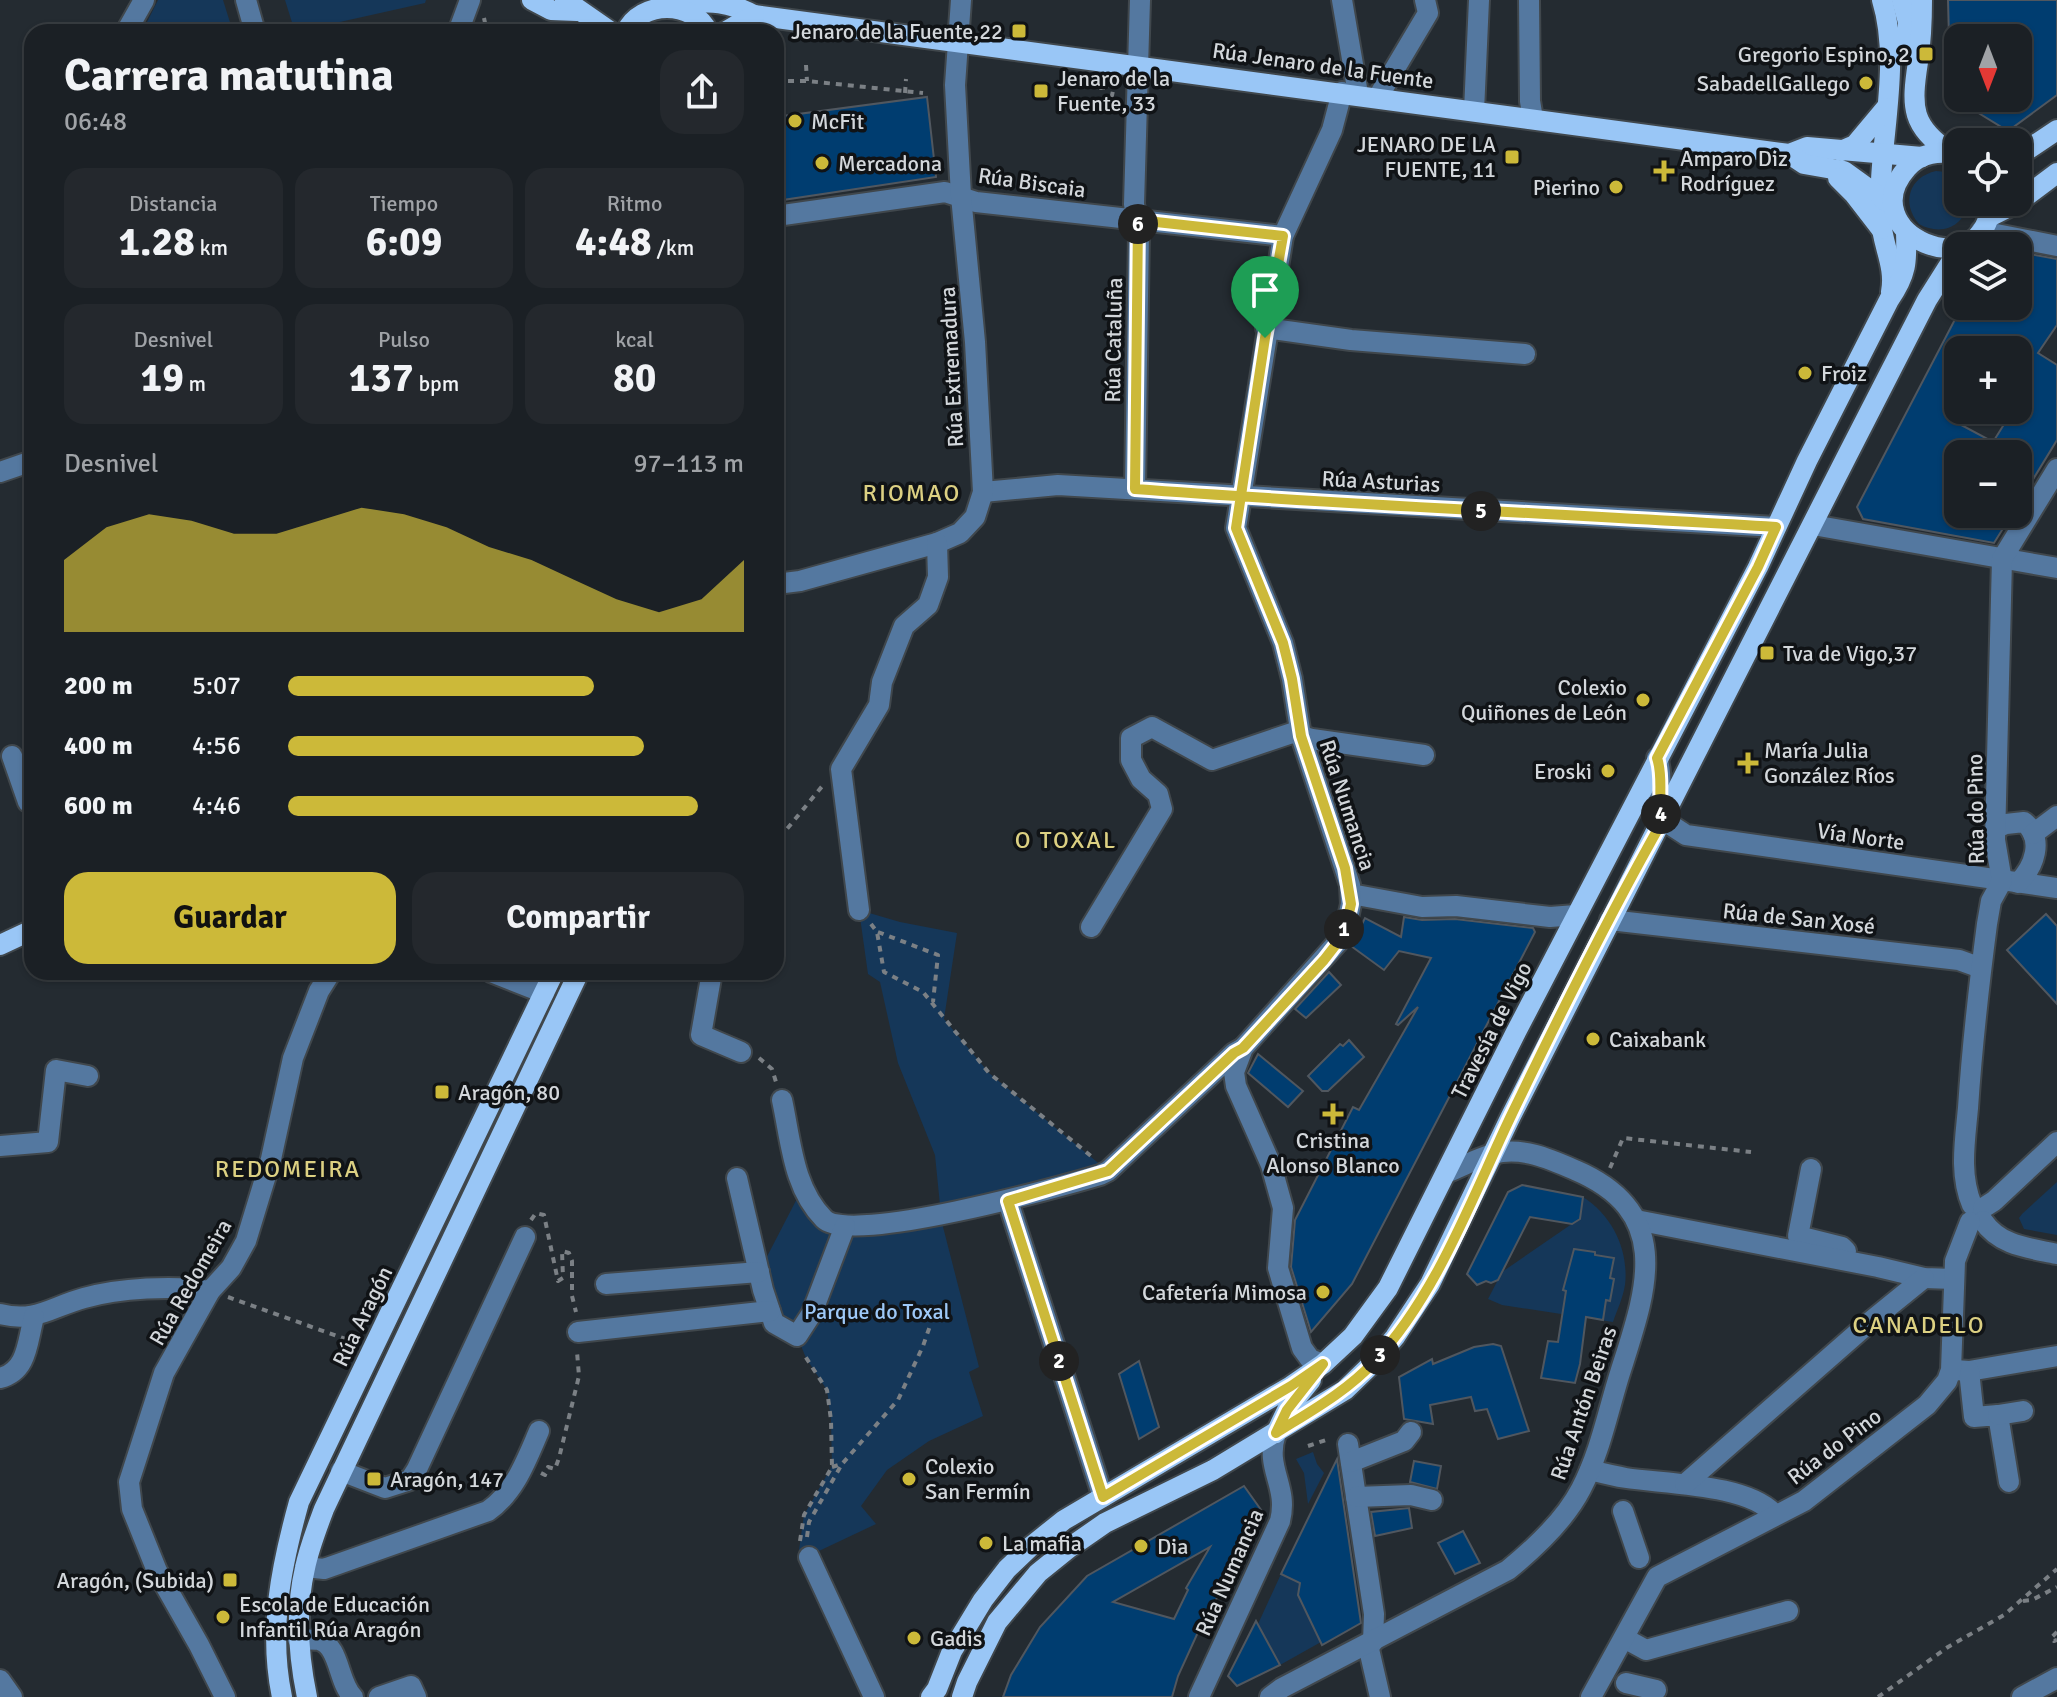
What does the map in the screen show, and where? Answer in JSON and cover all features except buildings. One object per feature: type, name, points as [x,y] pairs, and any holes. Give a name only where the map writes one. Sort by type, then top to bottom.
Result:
[{"type":"main road","points":[[532,0],[551,10],[571,5],[599,24]]},
{"type":"main road","name":"Rúa Jenaro de la Fuente","points":[[683,2],[708,0],[727,3],[754,15],[1789,154],[1807,147],[1922,157],[1944,154]]},
{"type":"main road","points":[[1881,229],[1890,155],[1886,108],[1889,23],[1882,0]]},
{"type":"main road","points":[[1889,23],[1902,0]]},
{"type":"main road","points":[[1902,0],[1908,22],[1908,60],[1914,83],[1916,114],[1922,128],[1944,148]]},
{"type":"main road","points":[[1914,83],[1919,61],[1922,0]]},
{"type":"main road","points":[[630,24],[646,2],[683,2],[704,24]]},
{"type":"main road","points":[[739,24],[754,15]]},
{"type":"main road","points":[[1840,151],[1855,145],[1886,108]]},
{"type":"main road","points":[[2032,147],[2057,130]]},
{"type":"main road","points":[[1789,154],[1804,164],[1844,171],[1888,191],[1906,232],[1922,244],[1944,249]]},
{"type":"main road","points":[[1888,191],[1906,169],[1922,157]]},
{"type":"main road","points":[[1826,167],[1854,194],[1881,229],[1892,266],[1893,282],[1889,300]]},
{"type":"main road","points":[[1974,232],[1987,217],[2017,203],[2057,173]]},
{"type":"main road","name":"Travesía de Vigo","points":[[931,1697],[964,1629],[1007,1569],[1029,1548],[1064,1520],[1323,1364],[1353,1336],[1388,1288],[1576,915],[1758,567],[1889,300],[1901,283],[1907,266],[1906,232]]},
{"type":"main road","points":[[962,1697],[997,1622],[1038,1573],[1105,1523],[1213,1470],[1345,1390],[1395,1337],[1430,1284],[1610,920],[1929,296],[1944,272]]},
{"type":"main road","points":[[0,945],[24,934]]},
{"type":"main road","name":"Rúa Aragón","points":[[282,1697],[276,1641],[277,1600],[286,1548],[299,1502],[550,980]]},
{"type":"main road","points":[[307,1697],[298,1639],[305,1567],[324,1509],[575,980]]},
{"type":"main road","name":"Rúa Numancia","points":[[1276,1433],[1287,1410],[1323,1364]]},
{"type":"street","points":[[130,24],[144,0]]},
{"type":"street","points":[[246,0],[253,24]]},
{"type":"street","points":[[461,24],[470,0]]},
{"type":"street","name":"Rúa Extremadura","points":[[784,583],[937,543],[969,526],[983,492],[955,85],[961,0]]},
{"type":"street","name":"Rúa Cataluña","points":[[1135,489],[1138,220],[1134,204],[1140,0]]},
{"type":"street","points":[[1342,0],[1359,95]]},
{"type":"street","name":"Rúa Numancia","points":[[1108,1171],[1243,1048],[1338,942],[1347,922],[1351,894],[1301,736],[1283,643],[1236,528],[1283,236],[1332,130],[1428,13],[1425,0]]},
{"type":"street","points":[[1474,111],[1479,0]]},
{"type":"street","points":[[1529,0],[1533,119]]},
{"type":"street","name":"Rúa Biscaia","points":[[784,215],[945,192],[976,202],[1283,236]]},
{"type":"street","points":[[1987,217],[2057,246]]},
{"type":"street","points":[[1266,328],[1351,340],[1525,354]]},
{"type":"street","points":[[0,472],[24,464]]},
{"type":"street","points":[[2002,559],[2057,469]]},
{"type":"street","name":"Rúa Asturias","points":[[983,492],[1058,485],[1776,527]]},
{"type":"street","points":[[1813,525],[2057,568]]},
{"type":"street","points":[[859,910],[841,769],[879,705],[882,682],[904,626],[928,605],[938,577],[937,543]]},
{"type":"street","name":"Rúa do Pino","points":[[1977,1214],[1965,1188],[1964,1160],[1981,968],[1991,901],[2010,882],[1998,865],[1996,828],[2002,559]]},
{"type":"street","points":[[1091,927],[1162,809],[1158,794],[1141,779],[1131,760],[1131,738],[1152,727],[1212,760],[1292,733],[1424,755]]},
{"type":"street","points":[[12,756],[24,790]]},
{"type":"street","points":[[1657,758],[1662,772],[1659,793],[1663,820]]},
{"type":"street","points":[[2033,834],[2057,816]]},
{"type":"street","name":"Vía Norte","points":[[1663,820],[1686,835],[2057,888]]},
{"type":"street","points":[[1996,828],[2024,822],[2036,841],[2033,865],[2010,882]]},
{"type":"street","points":[[1351,894],[1422,907],[1456,906],[1550,917],[1576,915]]},
{"type":"street","name":"Rúa de San Xosé","points":[[1610,920],[1959,960],[1981,968]]},
{"type":"street","name":"Rúa Redomeira","points":[[225,1697],[157,1571],[132,1509],[129,1482],[164,1373],[210,1291],[231,1268],[246,1241],[271,1159],[293,1058],[326,980]]},
{"type":"street","points":[[511,980],[544,993]]},
{"type":"street","points":[[711,980],[701,1035],[741,1052]]},
{"type":"street","points":[[1243,1048],[1234,1080],[1271,1165],[1283,1208],[1278,1268],[1302,1348],[1310,1359],[1323,1364]]},
{"type":"street","points":[[0,1146],[48,1142],[56,1070],[88,1076]]},
{"type":"street","points":[[782,1100],[802,1189],[827,1222],[845,1226],[941,1215],[1008,1201],[1108,1171]]},
{"type":"street","points":[[1511,1116],[1512,1137],[1525,1152]]},
{"type":"street","points":[[2023,1411],[1974,1417],[1960,1370],[1955,1261],[1977,1214],[2057,1142]]},
{"type":"street","name":"Rúa Antón Beiras","points":[[1270,1697],[1498,1575],[1530,1552],[1572,1504],[1590,1470],[1645,1289],[1645,1254],[1636,1220],[1603,1183],[1555,1161],[1525,1152],[1494,1154],[1448,1172]]},
{"type":"street","points":[[1811,1169],[1798,1236],[1842,1247],[1856,1263]]},
{"type":"street","points":[[737,1178],[774,1323],[797,1336],[812,1313],[845,1226]]},
{"type":"street","points":[[1008,1201],[1103,1497]]},
{"type":"street","points":[[1977,1214],[1991,1233],[2010,1243],[2057,1254]]},
{"type":"street","points":[[1636,1220],[1924,1278],[1954,1279]]},
{"type":"street","points":[[341,1471],[385,1488],[410,1480],[525,1237]]},
{"type":"street","points":[[1886,1268],[1897,1287],[1895,1301]]},
{"type":"street","points":[[606,1284],[759,1272]]},
{"type":"street","points":[[1685,1484],[1924,1278]]},
{"type":"street","points":[[0,1314],[17,1318],[34,1317],[87,1297],[156,1288],[210,1291]]},
{"type":"street","points":[[578,1332],[770,1311]]},
{"type":"street","points":[[0,1378],[13,1374],[21,1366],[34,1317]]},
{"type":"street","points":[[1960,1370],[2057,1356]]},
{"type":"street","name":"Rúa do Pino","points":[[1591,1697],[1657,1577],[1804,1501],[1927,1405],[1960,1370]]},
{"type":"street","points":[[1998,1415],[2009,1482]]},
{"type":"street","points":[[305,1567],[324,1569],[488,1511],[502,1501],[512,1487],[539,1431]]},
{"type":"street","points":[[1380,1697],[1370,1644],[1374,1614],[1350,1453],[1404,1441],[1411,1432]]},
{"type":"street","name":"Rúa Numancia","points":[[1199,1697],[1280,1521],[1283,1495],[1271,1459],[1276,1433]]},
{"type":"street","points":[[1590,1470],[1685,1484],[1758,1501],[1775,1515]]},
{"type":"street","points":[[1356,1497],[1411,1495],[1432,1500]]},
{"type":"street","points":[[1623,1511],[1639,1558]]},
{"type":"street","points":[[809,1557],[874,1697]]},
{"type":"street","points":[[1624,1638],[1646,1650],[1788,1611]]},
{"type":"street","points":[[298,1639],[320,1641],[330,1648],[347,1692],[353,1697]]},
{"type":"street","points":[[2022,1697],[2057,1678]]},
{"type":"street","points":[[0,1680],[12,1697]]},
{"type":"street","points":[[1626,1683],[1656,1690]]},
{"type":"street","points":[[379,1697],[411,1686],[416,1697]]},
{"type":"path","points":[[806,65],[807,81]]},
{"type":"path","points":[[905,93],[906,79]]},
{"type":"path","points":[[784,81],[923,93]]},
{"type":"path","points":[[1099,88],[1114,86],[1111,100]]},
{"type":"path","points":[[784,833],[822,786],[841,769]]},
{"type":"path","points":[[859,910],[877,932],[884,972],[923,992],[989,1073],[1108,1171]]},
{"type":"path","points":[[877,932],[938,955],[933,1005]]},
{"type":"path","points":[[741,1052],[760,1058],[772,1069],[782,1100]]},
{"type":"path","points":[[1603,1183],[1623,1138],[1751,1152]]},
{"type":"path","points":[[525,1237],[533,1215],[541,1212],[558,1281],[563,1278],[562,1251],[569,1253],[572,1261],[579,1376],[559,1458],[555,1469],[548,1467]]},
{"type":"path","points":[[210,1291],[354,1342]]},
{"type":"path","points":[[797,1336],[806,1358],[827,1390],[831,1420],[832,1467],[804,1515],[799,1550],[802,1559],[809,1557],[806,1543],[809,1522],[842,1464],[898,1400],[931,1323]]},
{"type":"path","points":[[832,1467],[842,1464]]},
{"type":"path","points":[[1878,1697],[1948,1647],[2004,1615],[2057,1569]]},
{"type":"path","points":[[2023,1601],[2032,1600],[2057,1587]]},
{"type":"path","points":[[2057,1632],[2051,1638],[2057,1640]]},
{"type":"green space","points":[[158,0],[223,0],[230,24],[146,24]]},
{"type":"green space","points":[[285,0],[426,0],[425,3],[331,24],[292,24]]},
{"type":"green space","points":[[1944,172],[1944,216],[1963,216],[1956,224],[1943,229],[1927,228],[1913,216],[1909,200],[1911,192],[1919,179],[1927,174]]},
{"type":"green space","name":"Parque do Toxal","points":[[859,910],[957,933],[944,1019],[989,1073],[1108,1171],[942,1223],[979,1367],[969,1372],[983,1416],[929,1441],[887,1470],[861,1506],[876,1524],[802,1559],[799,1550],[804,1515],[832,1466],[827,1390],[806,1358],[797,1336],[774,1323],[759,1272],[802,1189],[827,1222],[941,1215],[935,1155],[898,1063],[880,982],[868,974]]},
{"type":"green space","points":[[2057,1182],[2057,1235],[2024,1229],[2019,1218]]},
{"type":"green space","points":[[1583,1197],[1611,1224],[1621,1247],[1625,1285],[1613,1322],[1502,1305],[1488,1299],[1502,1272],[1579,1219]]},
{"type":"green space","points":[[1313,1452],[1324,1473],[1308,1504],[1304,1473],[1296,1459]]},
{"type":"green space","points":[[1281,1574],[1300,1583],[1298,1594],[1321,1642],[1280,1665],[1258,1624]]},
{"type":"place","name":"Jenaro de la Fuente,22","points":[[1019,31]]},
{"type":"place","name":"Gregorio Espino, 2","points":[[1926,54]]},
{"type":"place","name":"SabadellGallego","points":[[1866,83]]},
{"type":"place","name":"Jenaro de la Fuente, 33","points":[[1041,91]]},
{"type":"place","name":"McFit","points":[[795,121]]},
{"type":"place","name":"JENARO DE LA FUENTE, 11","points":[[1512,157]]},
{"type":"place","name":"Mercadona","points":[[822,163]]},
{"type":"place","name":"Amparo Diz Rodríguez","points":[[1664,171]]},
{"type":"place","name":"Pierino","points":[[1616,187]]},
{"type":"place","name":"Froiz","points":[[1805,373]]},
{"type":"place","name":"Tva de Vigo,37","points":[[1767,653]]},
{"type":"place","name":"Colexio Quiñones de León","points":[[1643,700]]},
{"type":"place","name":"María Julia González Ríos","points":[[1748,763]]},
{"type":"place","name":"Eroski","points":[[1608,771]]},
{"type":"place","name":"Caixabank","points":[[1593,1039]]},
{"type":"place","name":"Aragón, 80","points":[[442,1092]]},
{"type":"place","name":"Cristina Alonso Blanco","points":[[1333,1114]]},
{"type":"place","name":"Cafetería Mimosa","points":[[1323,1292]]},
{"type":"place","name":"Aragón, 147","points":[[374,1479]]},
{"type":"place","name":"Colexio San Fermín","points":[[909,1479]]},
{"type":"place","name":"La mafia","points":[[986,1543]]},
{"type":"place","name":"Dia","points":[[1141,1546]]},
{"type":"place","name":"Aragón, (Subida)","points":[[230,1580]]},
{"type":"place","name":"Escola de Educación Infantil Rúa Aragón","points":[[223,1617]]},
{"type":"place","name":"Gadis","points":[[914,1638]]},
{"type":"district","name":"RIOMAO","points":[[912,493]]},
{"type":"district","name":"O TOXAL","points":[[1066,840]]},
{"type":"district","name":"REDOMEIRA","points":[[288,1169]]},
{"type":"district","name":"CANADELO","points":[[1919,1325]]},
{"type":"route","points":[[1265,338],[1239,497],[1236,528],[1283,643],[1301,736],[1345,868],[1351,904],[1338,942],[1324,960],[1243,1048],[1108,1171],[1008,1201],[1103,1497],[1323,1364],[1287,1410],[1276,1433],[1345,1390],[1395,1337],[1430,1284],[1535,1068],[1663,820],[1659,793],[1662,772],[1657,758],[1776,527],[1239,497],[1135,489],[1138,220],[1283,236],[1265,338]]}]
